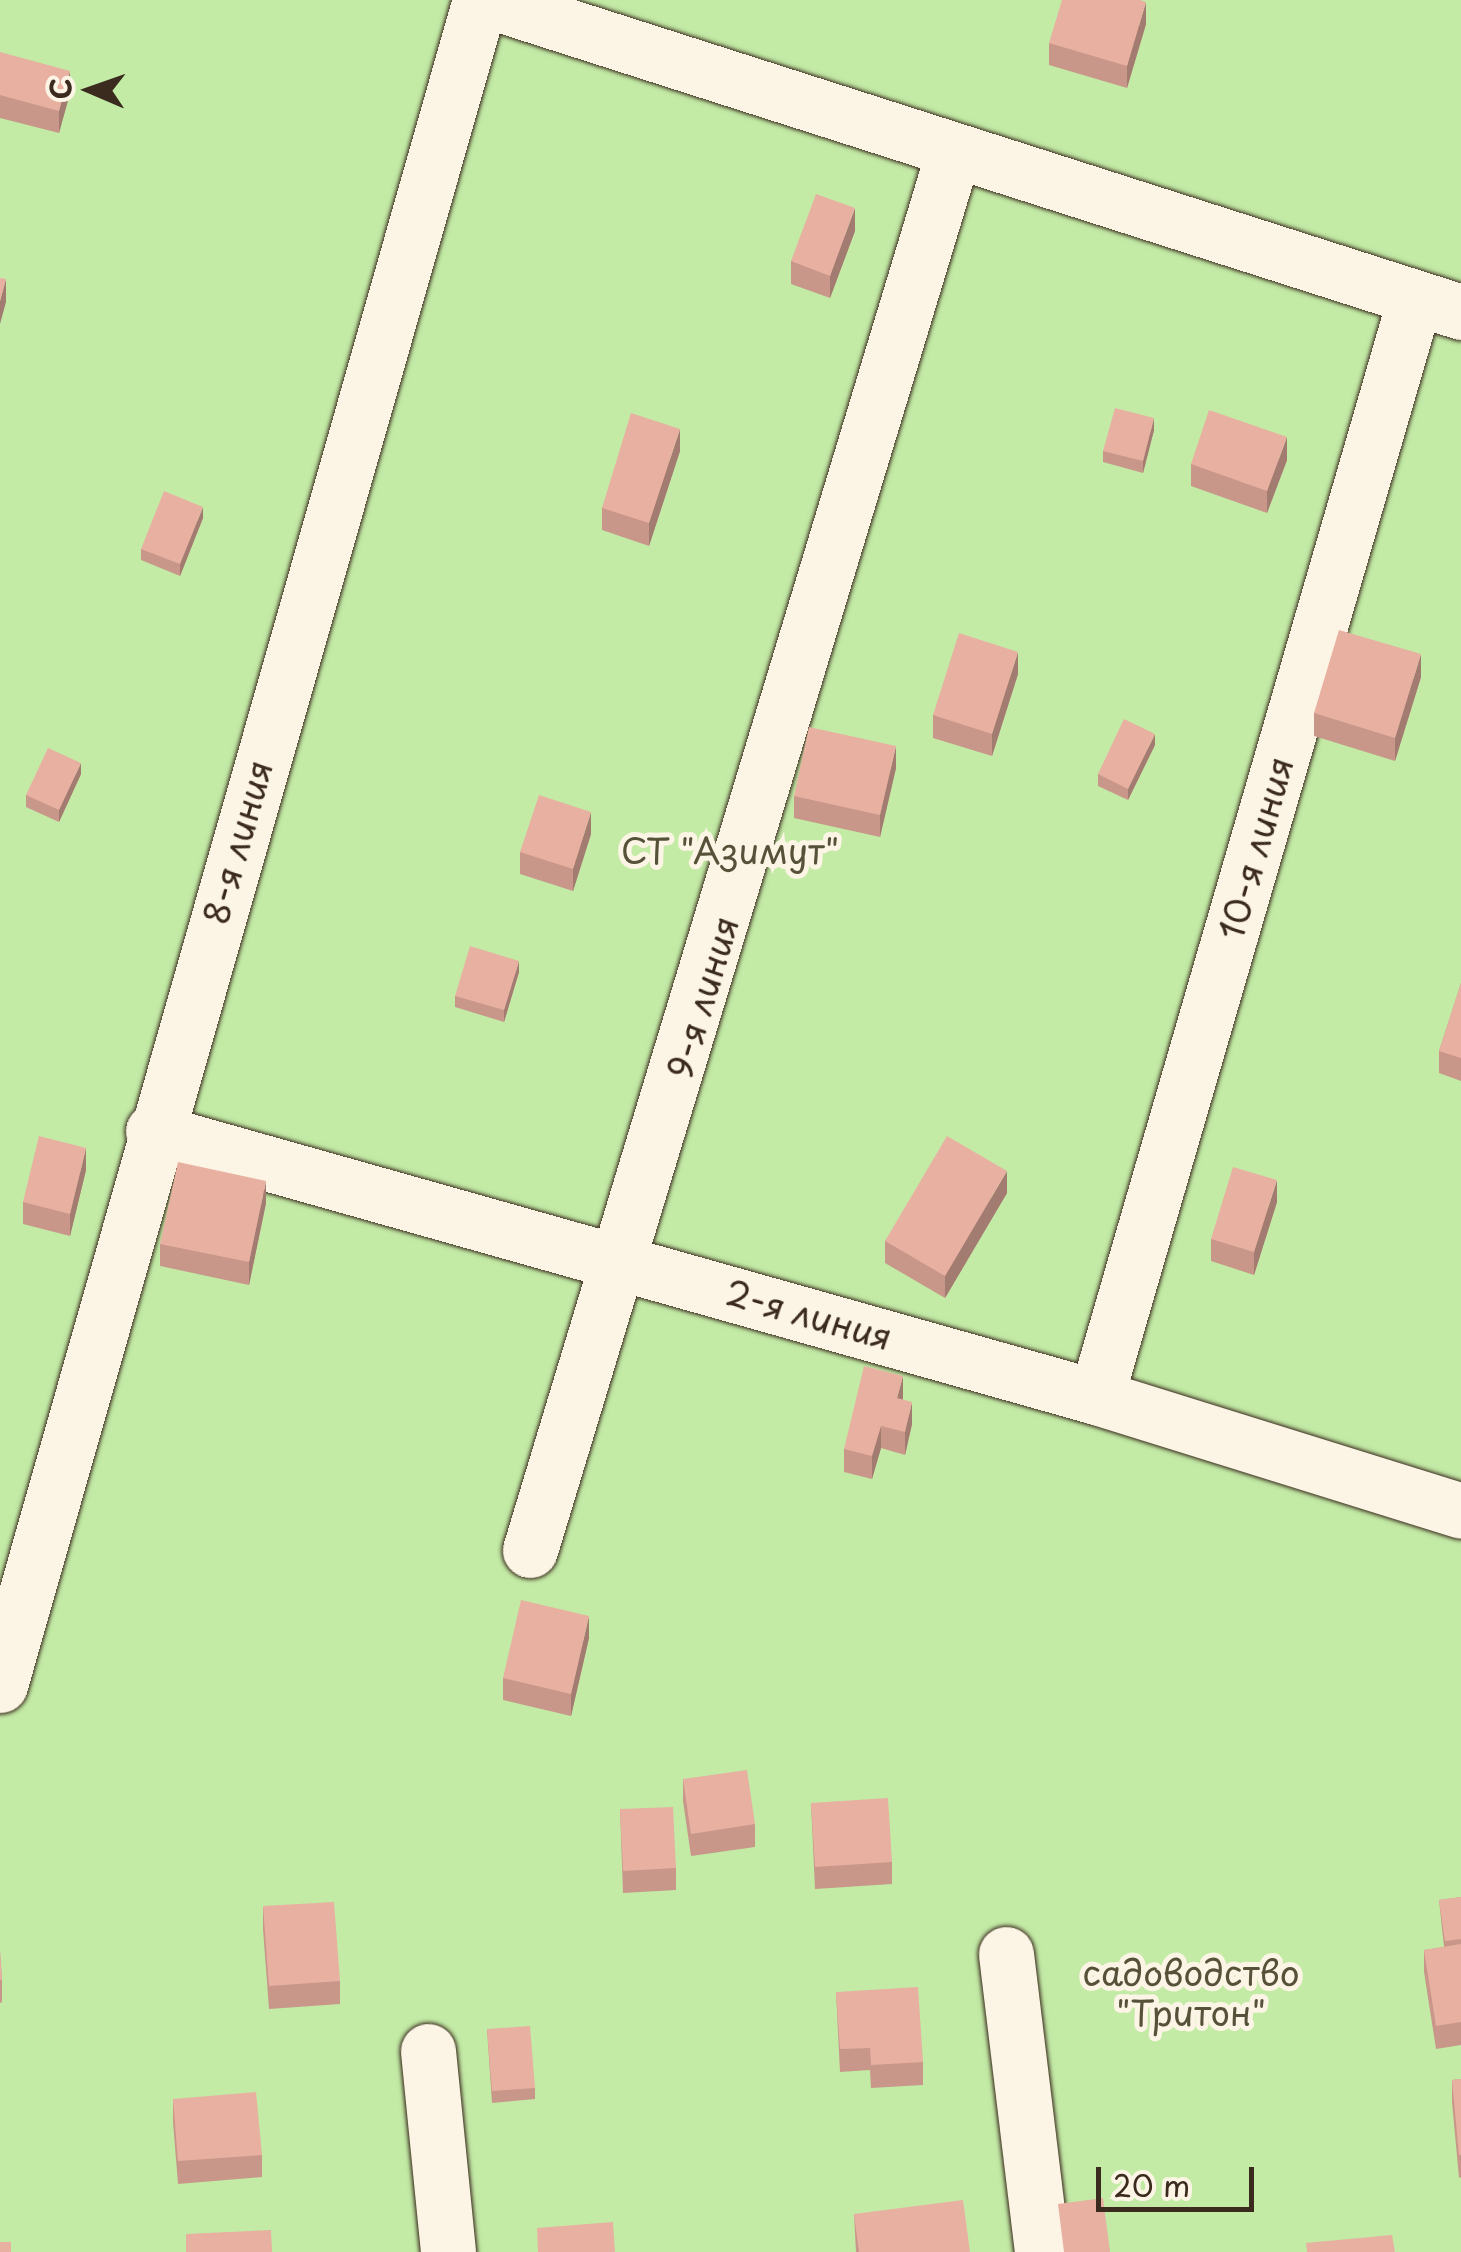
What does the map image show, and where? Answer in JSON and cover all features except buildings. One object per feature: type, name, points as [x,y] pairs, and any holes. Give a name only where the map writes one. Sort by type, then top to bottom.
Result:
[{"type":"street","points":[[483,0],[1438,305]]},
{"type":"street","name":"8-я линия","points":[[0,1686],[153,1130],[483,0]]},
{"type":"street","name":"9-я линия","points":[[530,1550],[624,1260],[953,153]]},
{"type":"street","name":"10-я линия","points":[[1096,1397],[1438,305]]},
{"type":"street","name":"2-я линия","points":[[153,1130],[624,1260],[1096,1397],[1461,1511]]},
{"type":"street","points":[[1006,1954],[1042,2252]]},
{"type":"street","points":[[428,2051],[448,2252]]},
{"type":"green space","name":"СТ \"Азимут\"","points":[[0,0],[1461,0],[1461,2252],[0,2252]]},
{"type":"park label","name":"садоводство \"Тритон\"","points":[[1191,1992]]}]
